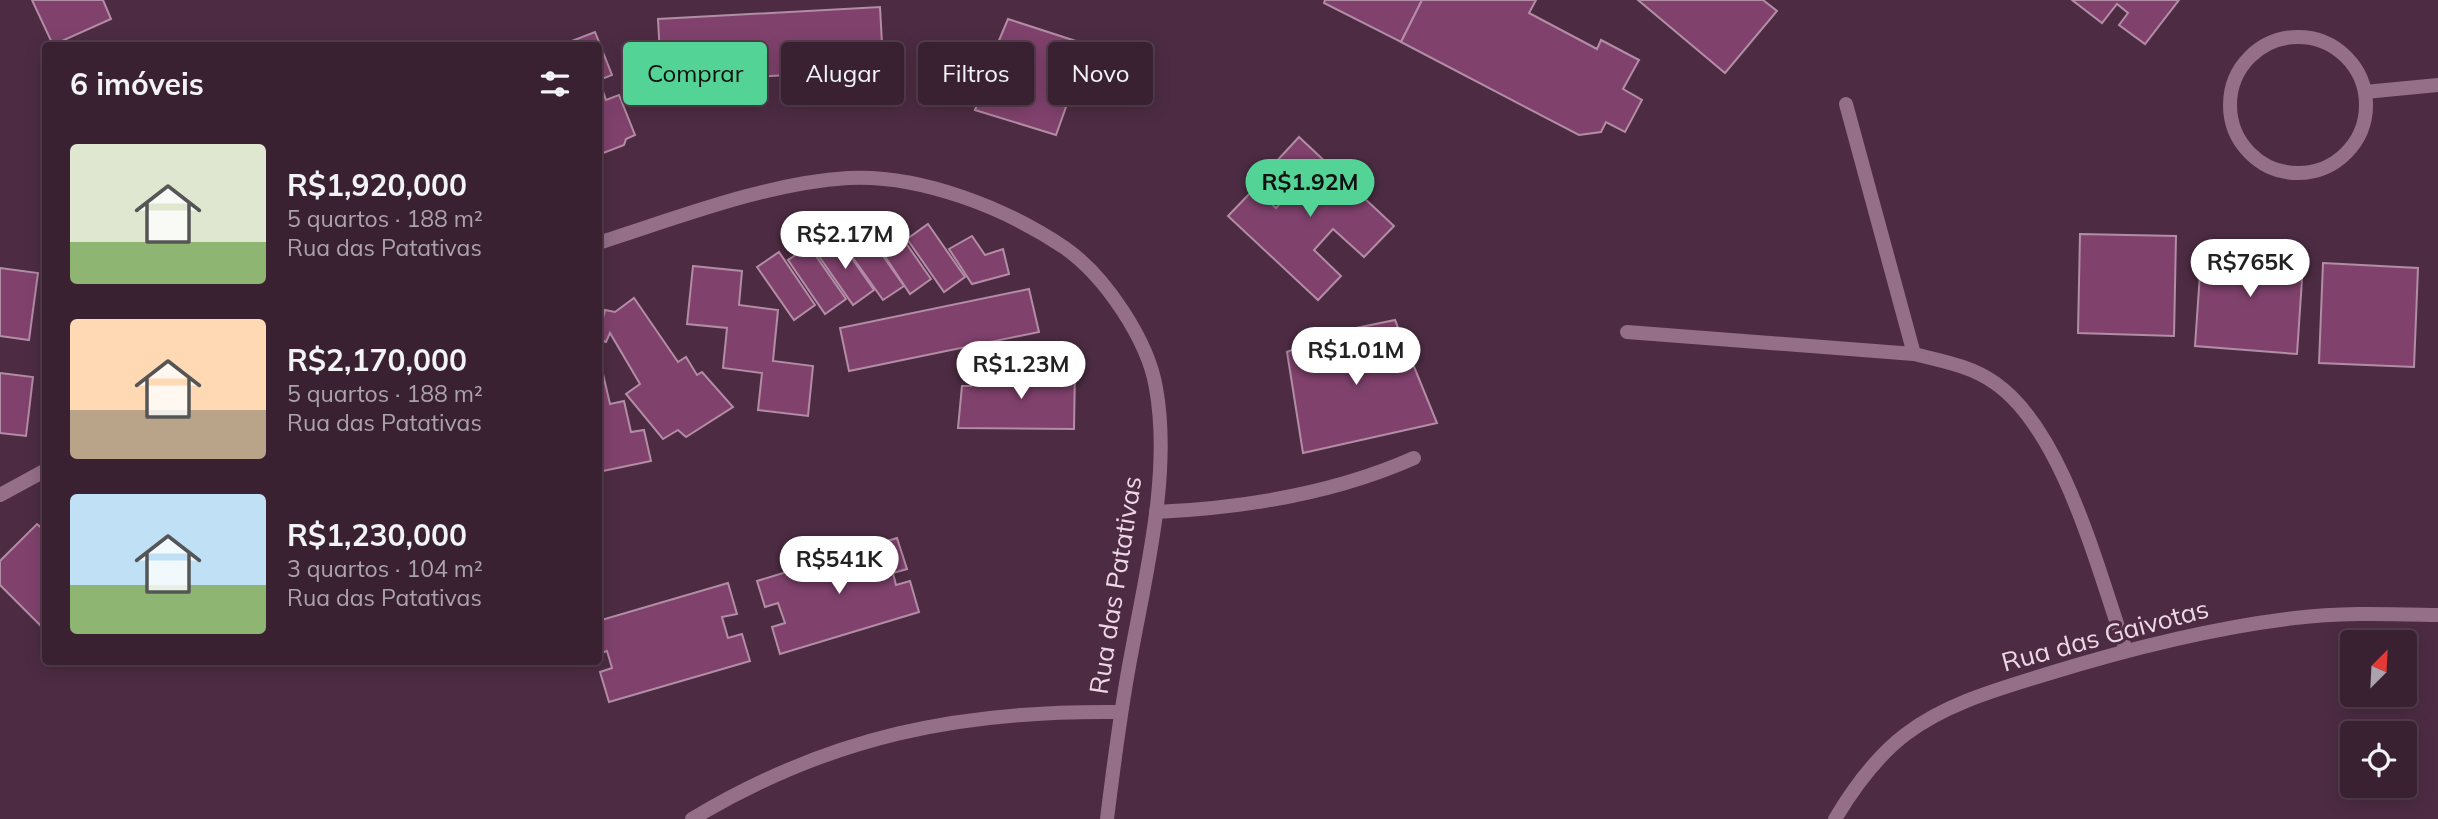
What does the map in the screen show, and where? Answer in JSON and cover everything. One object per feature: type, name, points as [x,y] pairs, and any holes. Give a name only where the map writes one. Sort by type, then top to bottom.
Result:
[{"type":"street","points":[[2287,38],[2308,38],[2328,44],[2345,56],[2358,72],[2365,92],[2366,114],[2354,144],[2330,166],[2309,173],[2288,173],[2266,166],[2249,152],[2236,134],[2230,113],[2231,92],[2238,73],[2250,56],[2267,44],[2287,38]]},
{"type":"street","points":[[2365,92],[2438,85]]},
{"type":"street","points":[[1846,104],[1914,354]]},
{"type":"street","name":"Rua das Patativas","points":[[602,242],[793,186],[849,178],[914,181],[989,208],[1066,249],[1107,290],[1141,340],[1156,388],[1160,437],[1156,512],[1120,712],[1107,819]]},
{"type":"street","points":[[1627,332],[1914,354],[1961,365],[1996,383],[2028,416],[2053,455],[2070,494],[2126,650]]},
{"type":"street","points":[[1156,512],[1231,506],[1301,494],[1387,470],[1414,458]]},
{"type":"street","points":[[0,495],[42,472]]},
{"type":"street","name":"Rua das Gaivotas","points":[[1835,819],[1872,769],[1905,734],[1941,713],[1988,692],[2126,650],[2235,626],[2297,617],[2438,615]]},
{"type":"street","points":[[692,819],[738,792],[815,758],[912,729],[1036,712],[1120,712]]},
{"type":"building","points":[[32,0],[103,0],[111,19],[60,42],[52,42]]},
{"type":"building","points":[[1325,0],[1422,0],[1401,42],[1324,3]]},
{"type":"building","points":[[1422,0],[1536,0],[1529,13],[1597,49],[1601,40],[1639,60],[1623,89],[1642,100],[1625,132],[1606,122],[1601,132],[1579,135],[1401,42]]},
{"type":"building","points":[[1638,0],[1763,0],[1777,11],[1725,73]]},
{"type":"building","points":[[2072,0],[2179,0],[2145,44],[2119,25],[2128,13],[2117,4],[2102,23]]},
{"type":"building","points":[[880,7],[882,42],[781,42],[781,76],[767,76],[767,42],[659,42],[658,19]]},
{"type":"building","points":[[1008,19],[1079,42],[1048,42],[1048,105],[1066,107],[1056,135],[975,110],[977,105],[1034,105],[1034,42],[998,42]]},
{"type":"building","points":[[595,32],[599,42],[569,42]]},
{"type":"building","points":[[602,50],[612,75],[602,79]]},
{"type":"building","points":[[602,89],[606,100],[619,95],[635,135],[626,139],[624,145],[602,153]]},
{"type":"building","points":[[1299,137],[1394,226],[1364,257],[1333,229],[1314,250],[1341,276],[1318,300],[1228,216],[1255,188],[1276,208],[1297,185],[1274,164]]},
{"type":"building","points":[[928,224],[965,277],[944,292],[907,239]]},
{"type":"building","points":[[894,226],[931,279],[910,294],[874,240]]},
{"type":"building","points":[[867,233],[904,286],[883,300],[846,248]]},
{"type":"building","points":[[2080,234],[2176,236],[2174,336],[2078,333]]},
{"type":"building","points":[[972,236],[985,255],[1003,249],[1009,274],[972,284],[949,249]]},
{"type":"building","points":[[837,237],[874,290],[853,305],[816,252]]},
{"type":"building","points":[[2202,244],[2304,250],[2297,354],[2195,346]]},
{"type":"building","points":[[809,246],[846,299],[825,314],[788,260]]},
{"type":"building","points":[[779,252],[815,305],[794,320],[757,267]]},
{"type":"building","points":[[2323,263],[2418,268],[2414,367],[2319,363]]},
{"type":"building","points":[[693,266],[742,271],[739,305],[778,310],[773,361],[813,366],[808,416],[758,410],[762,373],[723,368],[727,328],[687,324]]},
{"type":"building","points":[[0,268],[38,273],[29,340],[0,336]]},
{"type":"building","points":[[1029,289],[1039,332],[849,371],[840,328]]},
{"type":"building","points":[[634,298],[678,362],[686,357],[697,375],[702,372],[733,407],[686,437],[678,430],[663,439],[626,394],[640,384],[610,333],[606,342],[602,340],[605,310],[615,312]]},
{"type":"building","points":[[1395,320],[1437,423],[1303,453],[1287,352],[1337,332]]},
{"type":"building","points":[[1027,367],[1075,368],[1074,429],[958,428],[962,386],[971,386],[971,378],[1027,379]]},
{"type":"building","points":[[0,373],[33,377],[26,436],[0,433]]},
{"type":"building","points":[[602,374],[610,404],[624,401],[631,432],[644,430],[651,461],[602,471]]},
{"type":"building","points":[[37,524],[42,528],[42,627],[0,585],[0,561]]},
{"type":"building","points":[[897,538],[907,569],[893,573],[896,585],[910,581],[919,612],[780,654],[772,627],[785,623],[778,603],[765,607],[757,581]]},
{"type":"building","points":[[728,583],[737,614],[722,617],[728,638],[742,634],[750,661],[609,702],[600,672],[612,668],[607,651],[602,653],[602,620]]}]
